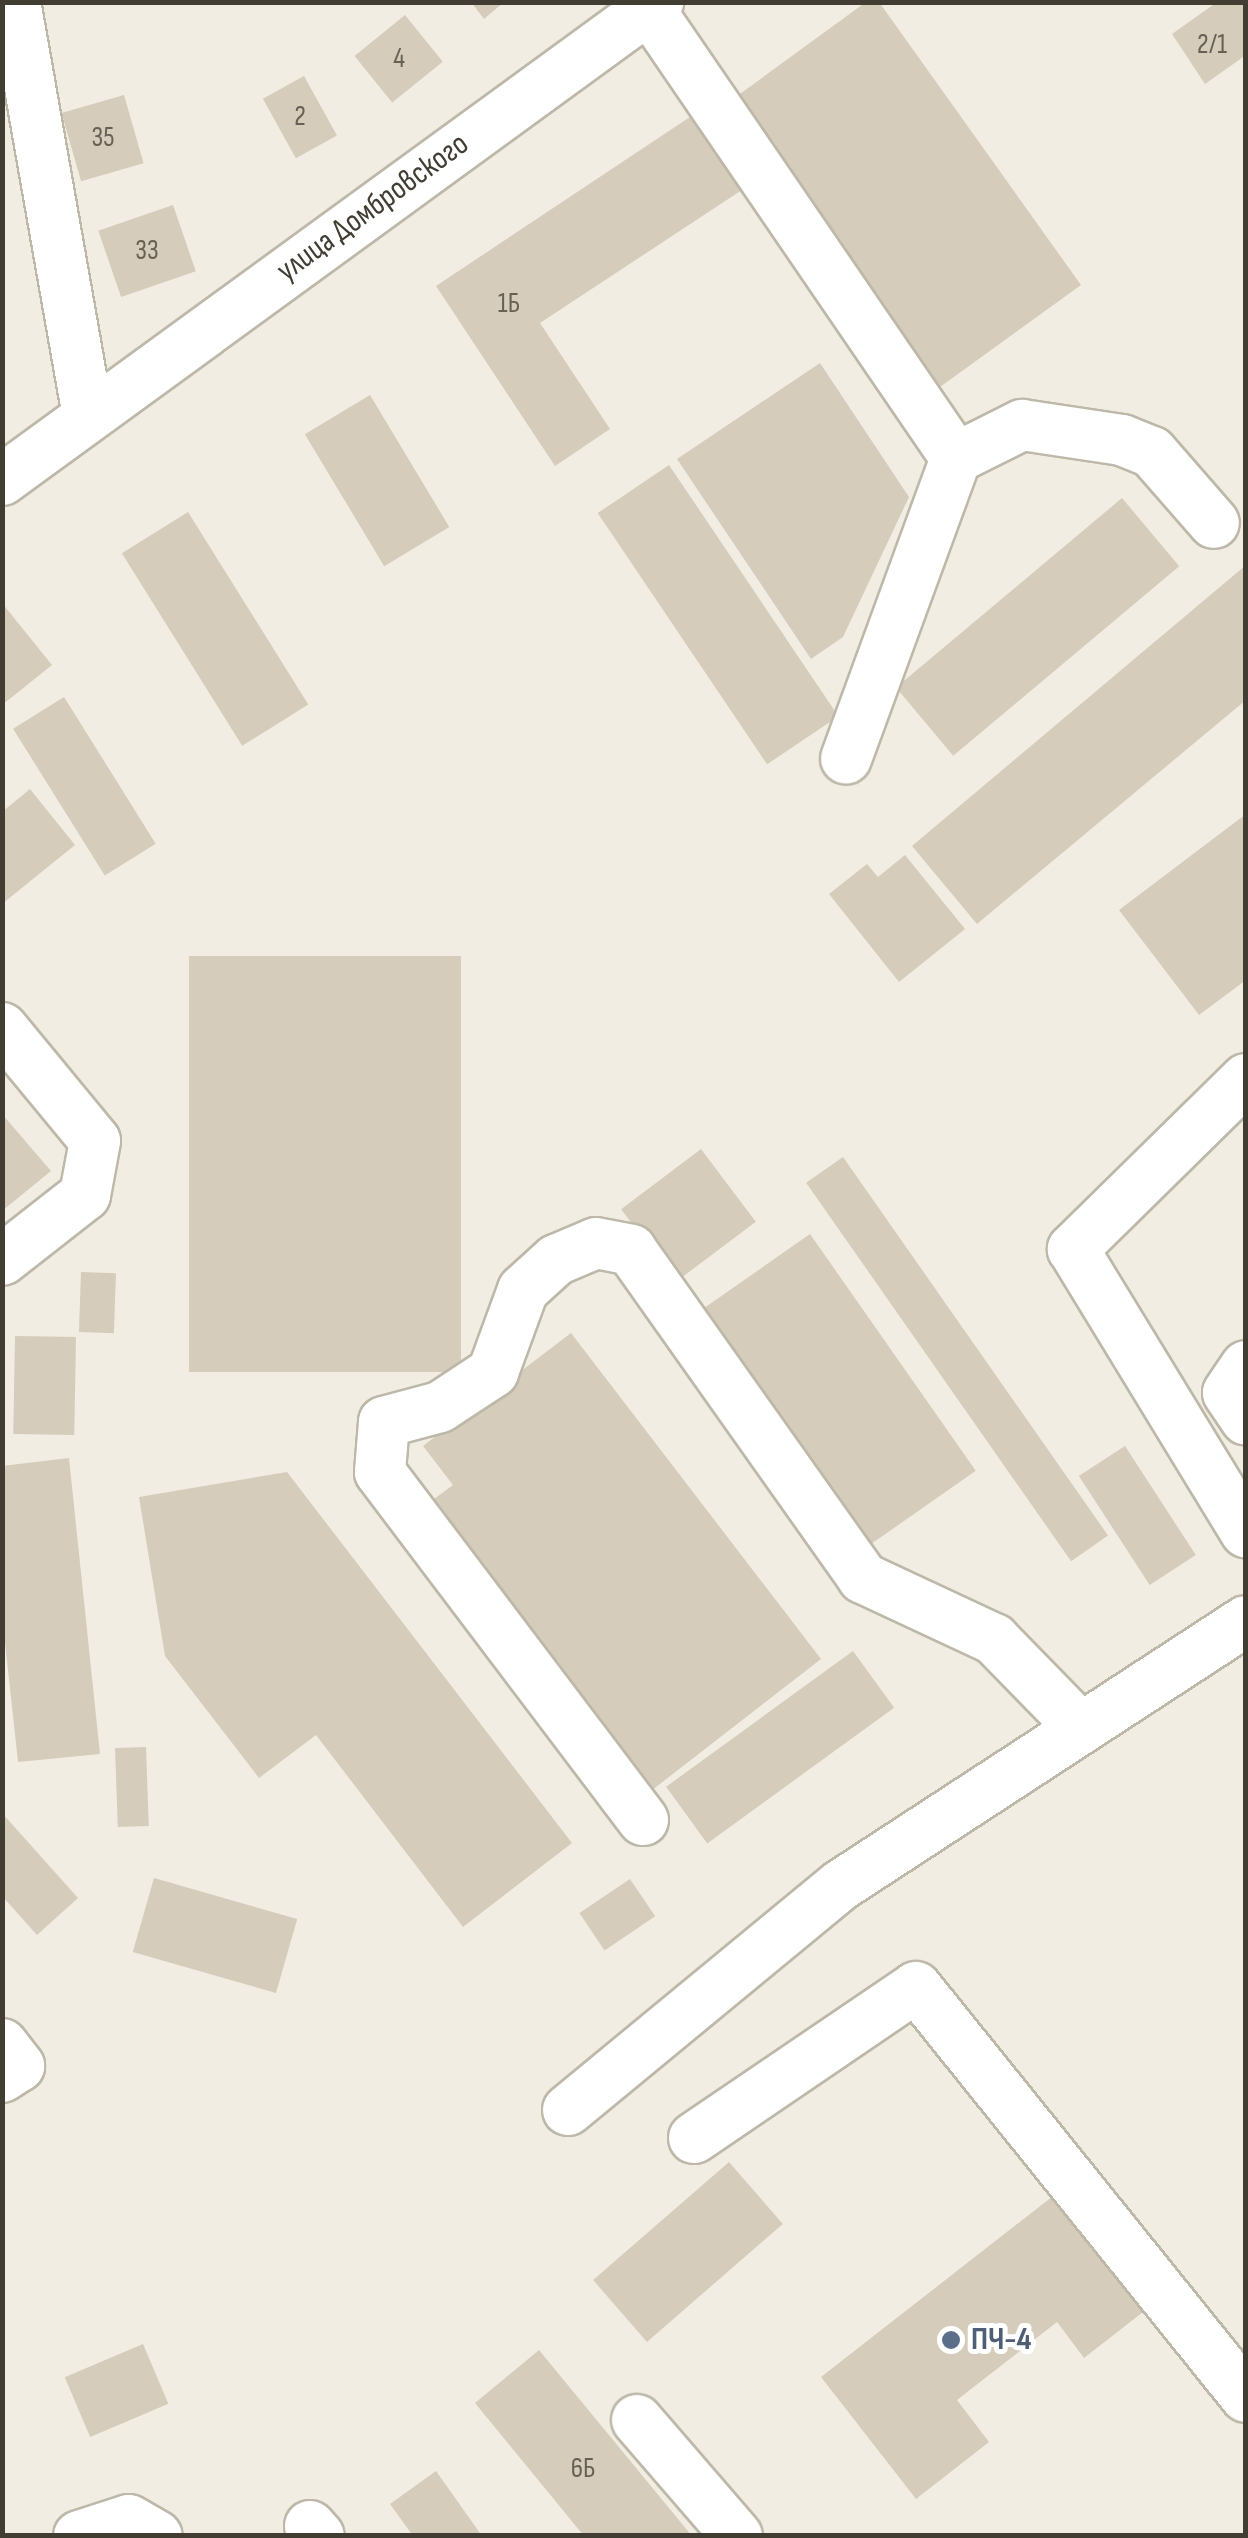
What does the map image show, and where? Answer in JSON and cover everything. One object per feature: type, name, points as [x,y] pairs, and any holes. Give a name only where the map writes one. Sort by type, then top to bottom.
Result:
[{"type":"street","points":[[15,2],[88,414]]},
{"type":"street","points":[[654,6],[956,458]]},
{"type":"street","name":"улица Домбровского","points":[[2,480],[654,6]]},
{"type":"street","points":[[846,758],[956,458],[1022,425],[1122,440],[1152,452],[1214,523]]},
{"type":"street","points":[[2,1028],[95,1141],[85,1194],[2,1260]]},
{"type":"street","points":[[1246,1079],[1073,1249],[1246,1532]]},
{"type":"street","points":[[643,1820],[380,1472],[384,1422],[440,1407],[493,1372],[523,1290],[556,1260],[596,1244],[630,1250],[863,1578],[994,1640],[1081,1728]]},
{"type":"street","points":[[1246,1366],[1228,1392],[1246,1420]]},
{"type":"street","points":[[568,2110],[841,1885],[1246,1621]]},
{"type":"street","points":[[694,2138],[916,1988],[1246,2397]]},
{"type":"street","points":[[2,2044],[19,2066],[2,2077]]},
{"type":"street","points":[[637,2420],[737,2536]]},
{"type":"street","points":[[79,2536],[129,2520],[157,2536]]},
{"type":"building","points":[[471,2],[504,2],[484,19]]},
{"type":"building","points":[[866,2],[879,2],[1081,285],[940,387],[733,99]]},
{"type":"building","points":[[1217,2],[1246,2],[1246,55],[1205,84],[1172,34]]},
{"type":"building","points":[[405,15],[443,62],[392,103],[354,56]]},
{"type":"building","points":[[304,76],[337,135],[296,158],[263,99]]},
{"type":"building","points":[[124,95],[144,163],[81,181],[62,113]]},
{"type":"building","points":[[702,109],[751,184],[540,323],[610,429],[555,466],[436,286]]},
{"type":"building","points":[[173,205],[196,271],[121,297],[98,231]]},
{"type":"building","points":[[820,363],[909,497],[843,637],[811,659],[677,459]]},
{"type":"building","points":[[370,395],[449,527],[384,566],[305,434]]},
{"type":"building","points":[[669,465],[838,716],[767,764],[598,513]]},
{"type":"building","points":[[1122,498],[1179,566],[953,756],[896,688]]},
{"type":"building","points":[[188,512],[308,705],[242,746],[122,553]]},
{"type":"building","points":[[1246,565],[1246,700],[977,924],[912,846]]},
{"type":"building","points":[[2,603],[52,665],[2,705]]},
{"type":"building","points":[[64,697],[156,844],[105,876],[13,729]]},
{"type":"building","points":[[30,789],[75,845],[2,904],[2,812]]},
{"type":"building","points":[[1246,814],[1246,980],[1199,1015],[1119,910]]},
{"type":"building","points":[[905,855],[965,929],[899,982],[829,894],[867,864],[878,877]]},
{"type":"building","points":[[189,956],[461,956],[461,1372],[189,1372]]},
{"type":"building","points":[[2,1114],[51,1171],[2,1211]]},
{"type":"building","points":[[701,1149],[756,1222],[676,1282],[621,1209]]},
{"type":"building","points":[[843,1157],[1108,1535],[1071,1561],[806,1183]]},
{"type":"building","points":[[810,1234],[976,1471],[860,1552],[694,1315]]},
{"type":"building","points":[[81,1272],[116,1273],[114,1333],[79,1332]]},
{"type":"building","points":[[571,1333],[821,1659],[647,1794],[426,1505],[453,1485],[423,1446]]},
{"type":"building","points":[[15,1336],[76,1337],[74,1435],[13,1434]]},
{"type":"building","points":[[1125,1446],[1196,1555],[1150,1585],[1079,1476]]},
{"type":"building","points":[[69,1458],[100,1754],[18,1762],[2,1615],[2,1466]]},
{"type":"building","points":[[287,1472],[572,1843],[463,1927],[316,1735],[259,1778],[165,1656],[139,1497]]},
{"type":"building","points":[[853,1651],[894,1708],[707,1843],[666,1787]]},
{"type":"building","points":[[146,1747],[149,1826],[118,1827],[115,1748]]},
{"type":"building","points":[[2,1813],[78,1898],[37,1935],[2,1896]]},
{"type":"building","points":[[154,1878],[297,1919],[276,1993],[133,1952]]},
{"type":"building","points":[[630,1879],[655,1916],[605,1950],[579,1913]]},
{"type":"building","points":[[729,2162],[783,2224],[647,2342],[593,2280]]},
{"type":"building","name":"ПЧ-4","points":[[1062,2189],[1152,2305],[1084,2358],[1057,2322],[957,2400],[989,2442],[916,2499],[821,2377]]},
{"type":"building","points":[[143,2344],[168,2404],[90,2437],[65,2377]]},
{"type":"building","points":[[539,2350],[692,2536],[584,2536],[475,2403]]},
{"type":"building","points":[[436,2471],[482,2536],[413,2536],[390,2504]]},
{"type":"place","name":"ПЧ-4","points":[[951,2340]]}]
